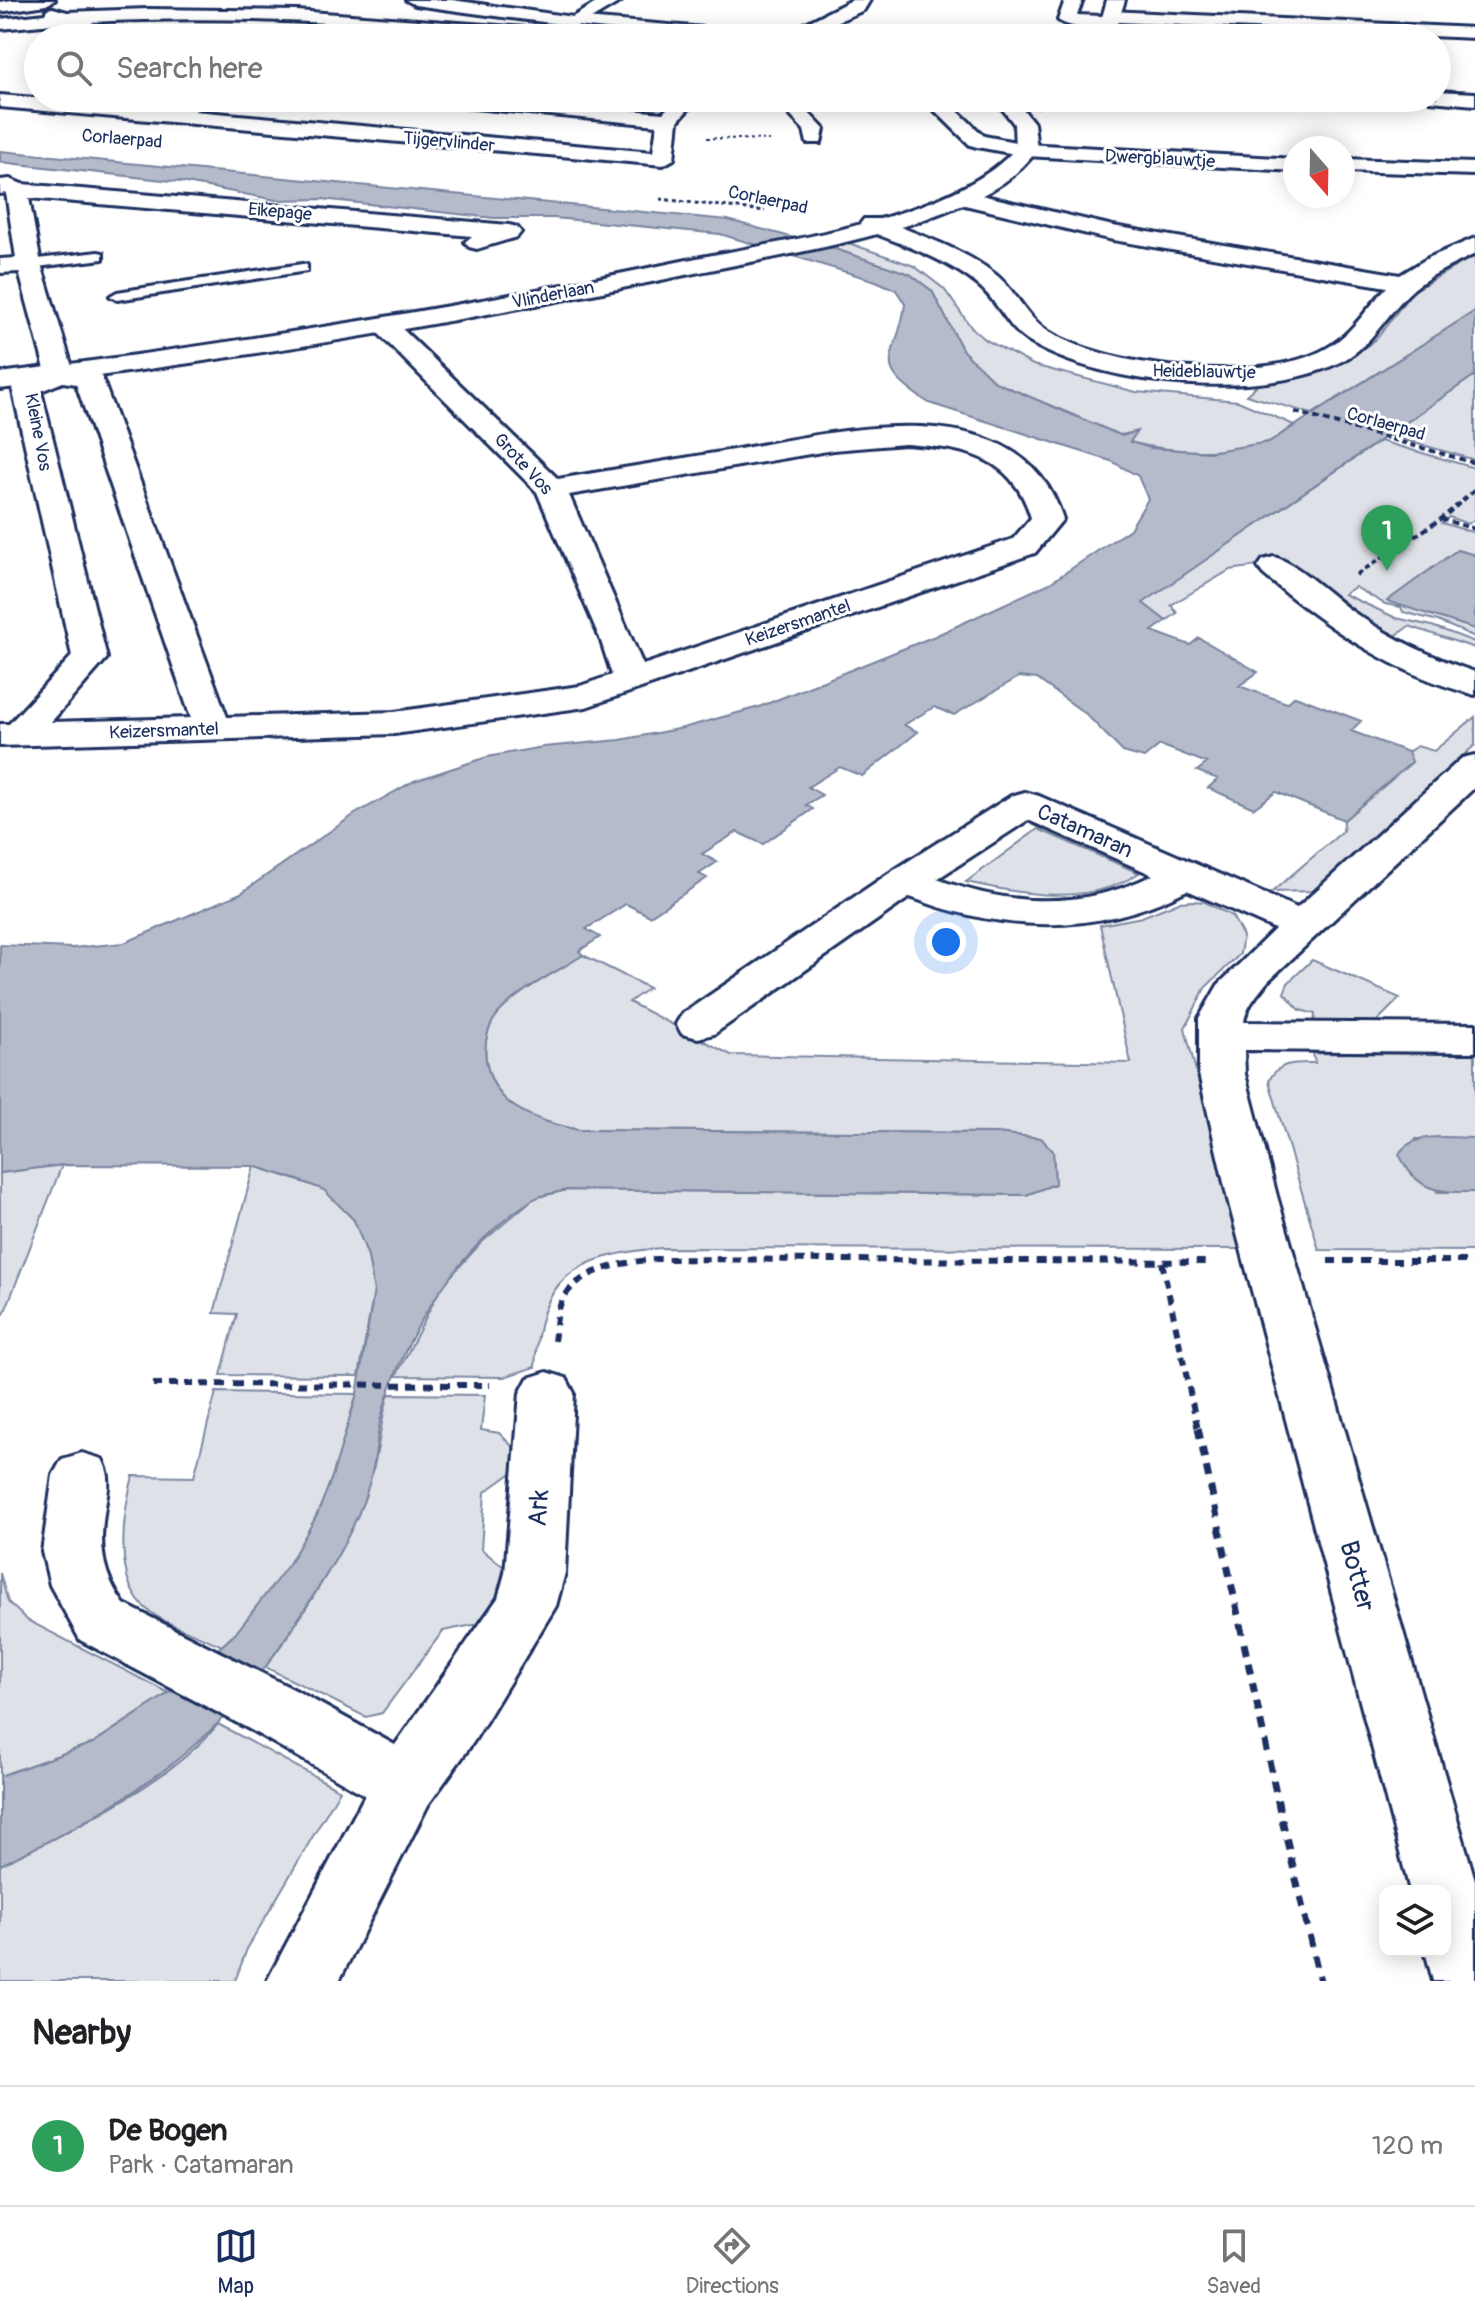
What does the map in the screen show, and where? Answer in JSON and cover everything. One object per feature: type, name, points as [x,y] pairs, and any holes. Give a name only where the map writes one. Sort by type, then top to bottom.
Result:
[{"type":"street","points":[[415,0],[597,24]]},
{"type":"street","points":[[573,22],[614,0]]},
{"type":"street","points":[[817,24],[858,6],[861,0]]},
{"type":"street","points":[[1064,24],[1074,0]]},
{"type":"street","points":[[1168,19],[1172,0]]},
{"type":"street","points":[[0,7],[20,2],[47,6],[299,2],[464,24]]},
{"type":"street","points":[[0,24],[47,6],[86,24]]},
{"type":"street","points":[[1075,24],[1112,13],[1220,24]]},
{"type":"street","points":[[1368,24],[1405,24]]},
{"type":"street","points":[[1451,30],[1475,33]]},
{"type":"street","points":[[1451,98],[1475,99]]},
{"type":"street","name":"Tijgervlinder","points":[[0,101],[24,103]]},
{"type":"street","name":"Tijgervlinder","points":[[130,112],[663,159],[667,128],[678,112]]},
{"type":"street","name":"Tijgervlinder","points":[[165,115],[173,112]]},
{"type":"street","points":[[541,112],[667,128]]},
{"type":"street","points":[[797,112],[814,129],[814,139]]},
{"type":"street","name":"Dwergblauwtje","points":[[950,112],[977,141],[1026,150],[1283,165]]},
{"type":"street","points":[[1016,112],[1024,123],[1026,150]]},
{"type":"street","name":"Vlinderlaan","points":[[0,381],[384,325],[596,287],[746,255],[872,224],[960,197],[1005,172],[1026,150]]},
{"type":"street","points":[[1355,165],[1475,169]]},
{"type":"street","points":[[9,188],[60,373]]},
{"type":"street","name":"Eikepage","points":[[9,188],[509,232],[477,242]]},
{"type":"street","points":[[960,197],[1113,233],[1404,283]]},
{"type":"street","name":"Heideblauwtje","points":[[872,224],[970,268],[1000,292],[1026,328],[1059,348],[1110,364],[1172,374],[1263,373],[1331,357],[1357,340],[1404,283],[1475,245]]},
{"type":"street","points":[[0,266],[29,264]]},
{"type":"street","name":"Grote Vos","points":[[384,325],[551,489],[618,641],[631,680]]},
{"type":"street","name":"Kleine Vos","points":[[10,735],[90,658],[26,387],[60,373],[88,378],[213,729]]},
{"type":"street","name":"Keizersmantel","points":[[10,735],[394,723],[586,696],[1024,546],[1047,519],[1038,487],[1004,457],[957,441],[911,436],[848,439],[551,489]]},
{"type":"street","points":[[1274,567],[1353,631],[1389,650],[1475,684]]},
{"type":"street","points":[[1271,1261],[1222,1074],[1221,1018],[1234,994],[1301,925],[1475,766]]},
{"type":"street","name":"Catamaran","points":[[698,1024],[906,881],[1025,804],[1301,925]]},
{"type":"street","points":[[906,881],[964,903],[1004,912],[1074,912],[1139,900],[1186,875]]},
{"type":"street","points":[[1219,1036],[1475,1038]]},
{"type":"street","name":"Botter","points":[[1271,1261],[1442,1885]]},
{"type":"street","name":"Ark","points":[[302,1981],[405,1784],[451,1721],[526,1606],[535,1573],[547,1393]]},
{"type":"street","points":[[82,1475],[72,1530],[71,1563],[85,1600],[102,1622],[273,1710],[405,1784]]},
{"type":"street","name":"Botter","points":[[1451,1919],[1468,1981]]},
{"type":"lane","points":[[29,264],[98,256]]},
{"type":"lane","points":[[117,296],[302,268]]},
{"type":"path","points":[[667,128],[814,139]]},
{"type":"path","name":"Corlaerpad","points":[[652,199],[746,207],[828,235]]},
{"type":"path","name":"Corlaerpad","points":[[1285,410],[1475,463]]},
{"type":"path","points":[[1314,602],[1441,519],[1475,490]]},
{"type":"path","points":[[1441,519],[1474,528]]},
{"type":"path","points":[[547,1393],[561,1303],[574,1285],[595,1273],[626,1263],[656,1259],[1475,1261]]},
{"type":"path","points":[[1162,1262],[1279,1807],[1320,1981]]},
{"type":"path","points":[[153,1384],[464,1385]]},
{"type":"shaded area","points":[[843,241],[914,266],[944,289],[971,327],[986,340],[1033,365],[1136,392],[1238,401],[1294,425],[1271,441],[1217,451],[1180,450],[1129,442],[1136,432],[1120,435],[995,382],[963,351],[932,291],[909,274],[835,249],[834,243]]},
{"type":"shaded area","points":[[1475,258],[1475,311],[1312,414],[1246,395],[1265,378],[1334,363],[1367,346],[1378,337],[1412,292]]},
{"type":"shaded area","points":[[1475,375],[1475,460],[1388,435]]},
{"type":"shaded area","points":[[1380,441],[1475,468],[1475,519],[1468,524],[1449,517],[1442,523],[1475,533],[1475,555],[1457,550],[1388,601],[1475,629],[1475,637],[1438,621],[1403,612],[1401,607],[1385,604],[1355,587],[1344,594],[1396,618],[1432,626],[1475,642],[1475,648],[1409,626],[1390,640],[1263,565],[1230,570],[1171,605],[1177,613],[1166,621],[1142,603]]},
{"type":"shaded area","points":[[1475,717],[1475,745],[1314,891],[1272,892],[1343,831],[1344,820],[1412,762],[1408,752],[1417,746],[1434,751]]},
{"type":"shaded area","points":[[1038,829],[1139,873],[1119,884],[1077,894],[1032,893],[966,882]]},
{"type":"shaded area","points":[[1179,902],[1205,902],[1232,916],[1243,936],[1240,954],[1205,988],[1185,1028],[1241,1249],[661,1248],[631,1252],[584,1265],[567,1276],[554,1291],[544,1311],[535,1367],[504,1377],[396,1376],[441,1287],[481,1243],[534,1198],[567,1190],[1026,1195],[1055,1184],[1053,1151],[1040,1138],[996,1133],[579,1130],[538,1119],[515,1107],[497,1089],[485,1052],[490,1026],[497,1015],[526,989],[549,975],[583,955],[649,988],[629,1002],[731,1055],[1131,1063],[1100,925],[1142,917]]},
{"type":"shaded area","points":[[1312,960],[1400,998],[1372,1026],[1314,1024],[1315,1014],[1300,1010],[1284,993],[1288,983]]},
{"type":"shaded area","points":[[1313,1053],[1475,1054],[1475,1138],[1416,1139],[1437,1192],[1475,1192],[1475,1251],[1319,1250],[1269,1081],[1282,1067],[1294,1063],[1315,1063]]},
{"type":"shaded area","points":[[62,1165],[4,1314],[0,1314],[0,1173]]},
{"type":"shaded area","points":[[254,1166],[324,1189],[354,1220],[368,1256],[374,1291],[359,1376],[221,1375],[237,1314],[214,1313]]},
{"type":"shaded area","points":[[216,1392],[357,1394],[332,1477],[301,1546],[272,1590],[222,1646],[175,1626],[149,1611],[137,1599],[129,1584],[123,1547],[133,1476],[194,1477]]},
{"type":"shaded area","points":[[389,1394],[485,1395],[481,1430],[499,1433],[515,1449],[513,1472],[485,1492],[481,1549],[504,1567],[496,1599],[478,1624],[443,1631],[382,1713],[366,1717],[265,1667],[312,1599],[352,1523],[372,1473]]},
{"type":"shaded area","points":[[0,1573],[8,1602],[27,1620],[169,1693],[93,1743],[0,1776]]},
{"type":"shaded area","points":[[218,1724],[340,1790],[247,1949],[235,1981],[0,1981],[0,1865],[117,1804],[174,1766]]},
{"type":"water","points":[[0,151],[728,220],[835,249],[910,274],[932,291],[963,351],[995,382],[1122,436],[1137,431],[1130,442],[1151,448],[1209,452],[1269,442],[1475,311],[1475,375],[1143,603],[1166,621],[1152,631],[1190,645],[1199,638],[1258,672],[1239,686],[1287,703],[1295,696],[1361,721],[1351,731],[1408,752],[1412,762],[1344,820],[1276,792],[1254,808],[1208,788],[1218,779],[1197,771],[1207,763],[1160,745],[1144,758],[1123,752],[1086,714],[1037,679],[1019,677],[954,715],[934,707],[904,725],[918,732],[862,776],[840,767],[808,787],[822,795],[806,805],[813,809],[763,844],[737,832],[702,854],[717,862],[699,874],[707,878],[650,916],[626,904],[586,929],[600,937],[579,951],[583,955],[526,989],[506,1006],[490,1026],[486,1039],[487,1065],[497,1089],[515,1107],[546,1122],[579,1130],[996,1133],[1041,1138],[1053,1151],[1055,1184],[1026,1195],[567,1190],[532,1200],[505,1220],[458,1267],[420,1322],[392,1383],[380,1420],[369,1484],[354,1523],[317,1591],[251,1687],[189,1750],[155,1777],[81,1824],[0,1865],[0,1776],[93,1743],[169,1693],[235,1634],[289,1564],[317,1515],[332,1477],[357,1394],[374,1291],[368,1256],[354,1220],[324,1190],[254,1166],[62,1165],[0,1173],[0,945],[72,948],[124,943],[241,893],[355,814],[414,781],[487,757],[543,747],[620,740],[683,728],[759,707],[935,636],[1050,583],[1130,529],[1148,499],[1138,476],[1111,461],[929,403],[910,390],[898,379],[891,360],[905,304],[896,290],[876,281],[720,234],[554,218],[494,218],[322,199],[276,200],[181,182],[0,162]]},
{"type":"water","points":[[1457,550],[1475,555],[1475,629],[1387,601]]},
{"type":"water","points":[[1475,1138],[1475,1192],[1439,1190],[1421,1183],[1399,1154],[1413,1142],[1423,1139]]},
{"type":"place","name":"De Bogen","points":[[1387,571]]}]
